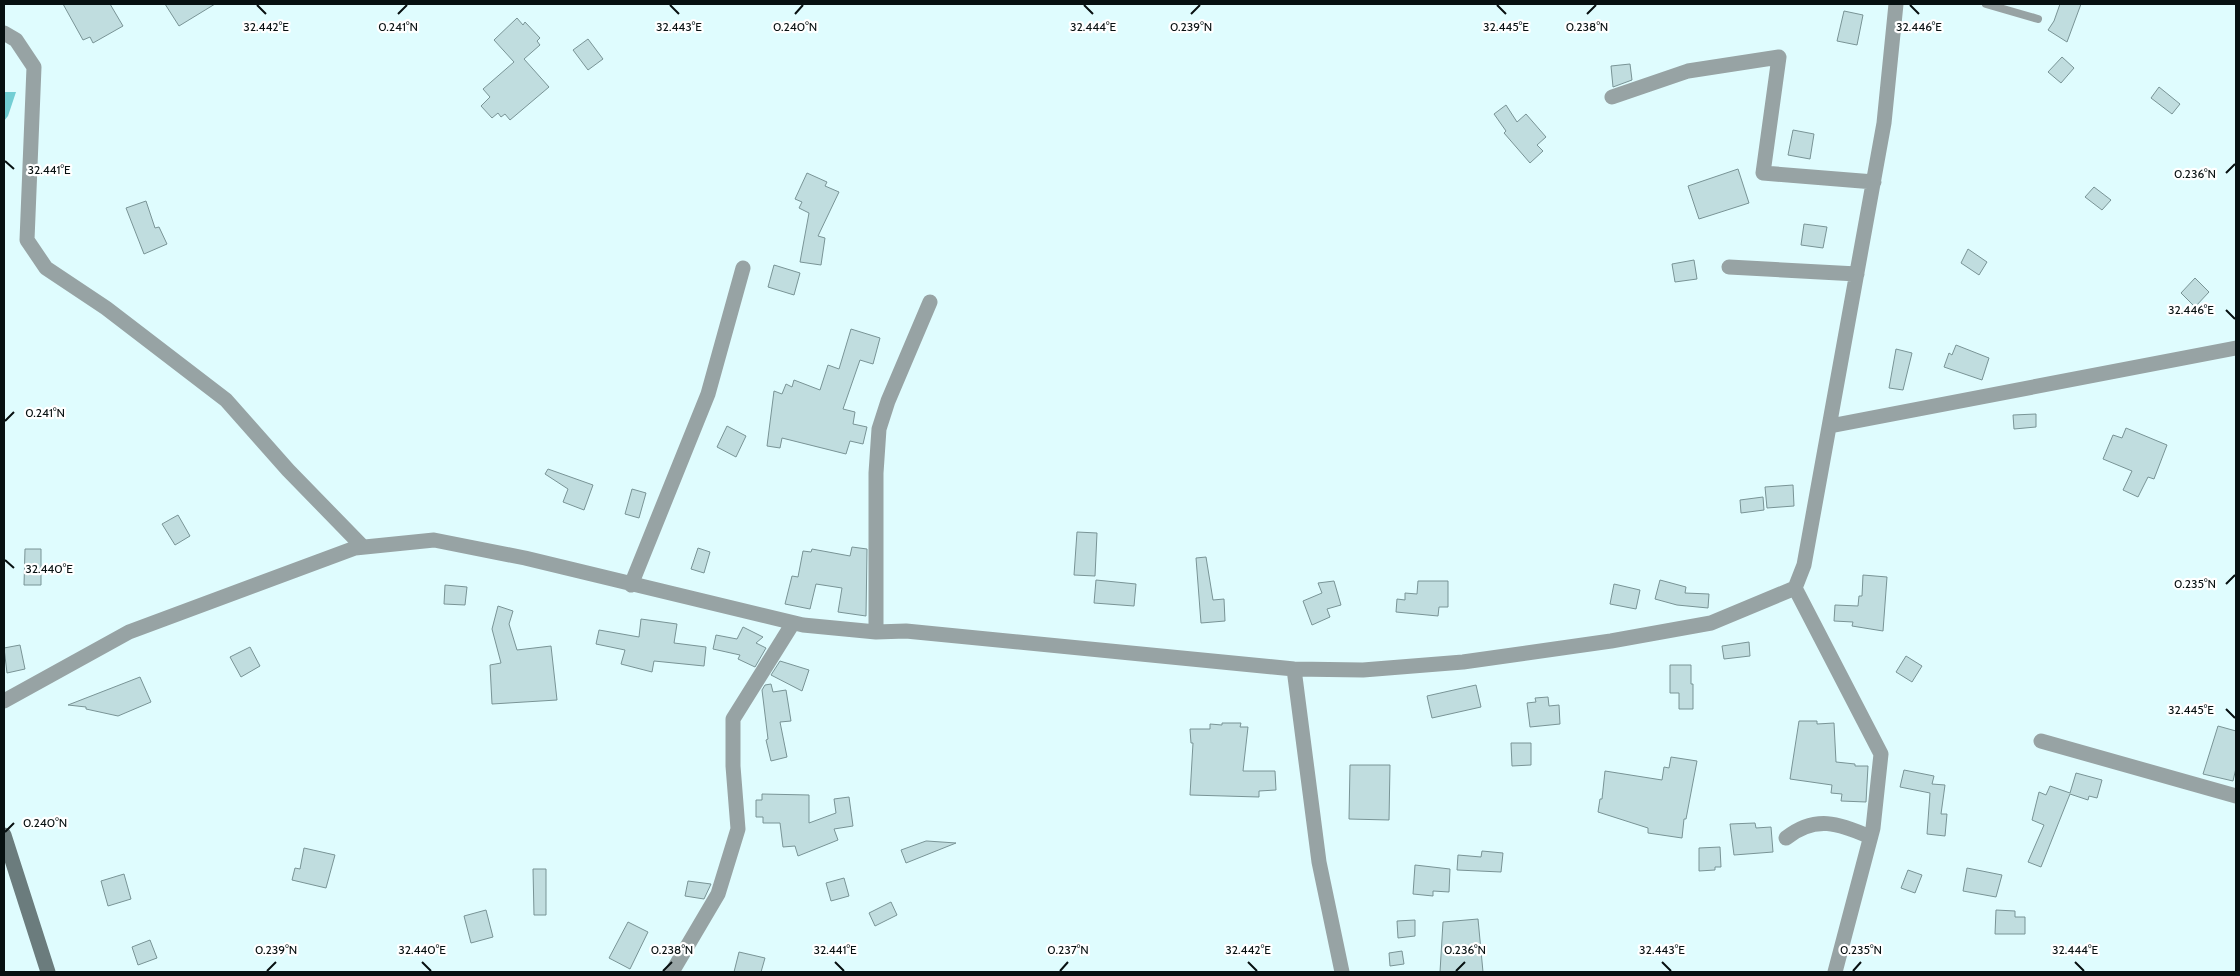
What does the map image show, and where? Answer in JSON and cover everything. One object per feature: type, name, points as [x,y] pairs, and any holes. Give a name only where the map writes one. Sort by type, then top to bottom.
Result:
[{"type":"street","points":[[4,701],[129,632],[355,548],[434,540],[525,558],[793,623],[876,632],[906,631],[1294,669],[1363,670],[1453,663],[1611,641],[1711,623],[1794,588],[1804,565],[1884,123],[1896,4]]},
{"type":"street","points":[[4,33],[16,40],[34,67],[27,240],[46,268],[106,308],[226,400],[288,470],[363,547]]},
{"type":"street","points":[[1612,97],[1688,71],[1779,57],[1763,173],[1874,182]]},
{"type":"street","points":[[1729,267],[1857,274]]},
{"type":"street","points":[[631,585],[708,394],[742,268]]},
{"type":"street","points":[[876,632],[876,473],[879,428],[888,401],[930,302]]},
{"type":"street","points":[[1830,426],[2236,348]]},
{"type":"street","points":[[1794,588],[1881,754],[1870,837],[1836,972]]},
{"type":"street","points":[[672,972],[718,894],[738,829],[733,766],[734,718],[793,623]]},
{"type":"street","points":[[1294,669],[1319,862],[1342,972]]},
{"type":"street","points":[[2041,741],[2236,796]]},
{"type":"street","points":[[1786,838],[1798,828],[1824,823],[1848,827],[1870,837]]},
{"type":"street","points":[[4,835],[48,972]]},
{"type":"lane","points":[[1986,4],[2038,18]]},
{"type":"shaded area","points":[[4,92],[16,92],[8,116],[4,121]]},
{"type":"building","points":[[63,4],[110,4],[123,26],[93,43],[90,37],[83,40]]},
{"type":"building","points":[[165,4],[215,4],[179,26]]},
{"type":"building","points":[[2060,4],[2081,4],[2067,42],[2048,30],[2054,21]]},
{"type":"building","points":[[1844,11],[1863,15],[1857,45],[1837,41]]},
{"type":"building","points":[[517,18],[523,25],[525,22],[540,38],[537,41],[540,45],[524,59],[549,87],[510,120],[505,114],[501,117],[498,113],[492,118],[481,106],[490,97],[483,89],[514,62],[494,40]]},
{"type":"building","points":[[588,39],[603,59],[588,70],[573,50]]},
{"type":"building","points":[[2062,57],[2074,68],[2061,83],[2048,72]]},
{"type":"building","points":[[1630,64],[1632,80],[1613,87],[1611,66]]},
{"type":"building","points":[[2159,87],[2180,104],[2172,114],[2151,98]]},
{"type":"building","points":[[1506,105],[1517,122],[1526,114],[1546,137],[1537,145],[1543,151],[1530,163],[1504,133],[1506,131],[1494,114]]},
{"type":"building","points":[[1793,130],[1814,134],[1810,159],[1788,155]]},
{"type":"building","points":[[1738,169],[1749,203],[1699,219],[1688,186]]},
{"type":"building","points":[[807,173],[827,182],[825,186],[839,192],[818,236],[825,238],[821,265],[800,262],[809,213],[799,208],[802,202],[795,199]]},
{"type":"building","points":[[2094,187],[2111,200],[2102,210],[2085,197]]},
{"type":"building","points":[[146,201],[155,228],[159,227],[167,244],[144,254],[126,208]]},
{"type":"building","points":[[1804,224],[1827,227],[1823,248],[1801,245]]},
{"type":"building","points":[[1968,249],[1987,262],[1979,275],[1961,263]]},
{"type":"building","points":[[1694,260],[1697,279],[1675,282],[1672,264]]},
{"type":"building","points":[[774,265],[800,273],[794,295],[768,287]]},
{"type":"building","points":[[2195,278],[2209,292],[2195,307],[2181,293]]},
{"type":"building","points":[[851,329],[880,338],[873,364],[860,360],[843,409],[855,412],[853,424],[867,427],[863,444],[850,441],[846,454],[782,438],[780,448],[767,446],[774,391],[782,394],[786,384],[792,387],[794,380],[820,390],[828,365],[839,369]]},
{"type":"building","points":[[1956,345],[1989,358],[1982,380],[1944,367],[1949,353],[1952,355]]},
{"type":"building","points":[[1896,349],[1912,353],[1903,390],[1889,388]]},
{"type":"building","points":[[2036,414],[2036,427],[2014,429],[2013,415]]},
{"type":"building","points":[[727,426],[746,436],[736,457],[717,447]]},
{"type":"building","points":[[2126,428],[2167,445],[2154,479],[2148,477],[2138,497],[2123,490],[2132,471],[2103,459],[2113,435],[2122,438]]},
{"type":"building","points":[[548,469],[593,485],[584,510],[563,502],[568,489],[545,474]]},
{"type":"building","points":[[1793,485],[1794,506],[1767,508],[1765,487]]},
{"type":"building","points":[[632,489],[646,493],[639,518],[625,514]]},
{"type":"building","points":[[1763,497],[1764,510],[1741,513],[1740,500]]},
{"type":"building","points":[[178,515],[190,536],[175,545],[162,524]]},
{"type":"building","points":[[1077,532],[1097,533],[1095,576],[1074,575]]},
{"type":"building","points":[[852,547],[867,549],[866,616],[838,612],[842,588],[816,584],[810,609],[785,604],[792,576],[798,577],[803,551],[811,552],[812,549],[850,556]]},
{"type":"building","points":[[698,548],[710,552],[704,573],[691,569]]},
{"type":"building","points":[[25,549],[41,549],[41,585],[24,585]]},
{"type":"building","points":[[1206,557],[1213,600],[1224,599],[1225,621],[1201,623],[1196,558]]},
{"type":"building","points":[[1863,575],[1887,577],[1883,631],[1852,626],[1853,622],[1834,621],[1835,605],[1858,606],[1859,596],[1862,596]]},
{"type":"building","points":[[1096,580],[1136,584],[1134,606],[1094,603]]},
{"type":"building","points":[[1660,580],[1686,587],[1685,593],[1709,594],[1708,608],[1677,605],[1655,599]]},
{"type":"building","points":[[1334,581],[1341,605],[1327,609],[1330,617],[1312,625],[1303,601],[1322,593],[1318,583]]},
{"type":"building","points":[[1418,581],[1448,581],[1448,607],[1439,607],[1438,616],[1396,612],[1397,599],[1405,600],[1405,593],[1417,594]]},
{"type":"building","points":[[1614,584],[1640,590],[1636,609],[1610,604]]},
{"type":"building","points":[[445,585],[467,587],[465,605],[444,604]]},
{"type":"building","points":[[498,606],[513,611],[509,624],[517,650],[551,646],[557,700],[492,704],[490,665],[501,663],[492,629]]},
{"type":"building","points":[[641,619],[677,624],[674,643],[706,647],[704,666],[654,661],[652,672],[621,664],[625,650],[596,644],[599,630],[639,637]]},
{"type":"building","points":[[743,627],[763,637],[756,643],[766,648],[755,667],[738,659],[740,655],[713,649],[716,635],[737,639]]},
{"type":"building","points":[[1749,642],[1750,656],[1724,659],[1722,646]]},
{"type":"building","points":[[20,645],[25,669],[7,673],[4,648]]},
{"type":"building","points":[[250,647],[260,666],[241,677],[230,657]]},
{"type":"building","points":[[1906,656],[1922,666],[1912,682],[1896,672]]},
{"type":"building","points":[[780,661],[809,670],[802,691],[771,675]]},
{"type":"building","points":[[1670,665],[1691,665],[1693,709],[1679,709],[1679,693],[1670,693]]},
{"type":"building","points":[[140,677],[151,702],[118,716],[86,709],[86,707],[68,705]]},
{"type":"building","points":[[771,684],[773,692],[786,690],[791,721],[780,722],[787,757],[771,761],[766,740],[768,739],[762,690],[765,685]]},
{"type":"building","points":[[1476,685],[1481,707],[1432,718],[1427,696]]},
{"type":"building","points":[[1548,697],[1549,706],[1559,705],[1560,724],[1530,727],[1527,703],[1536,702],[1535,698]]},
{"type":"building","points":[[1799,721],[1817,721],[1817,724],[1834,723],[1836,762],[1855,764],[1855,766],[1868,766],[1866,802],[1841,801],[1842,794],[1831,793],[1832,785],[1790,779]]},
{"type":"building","points":[[1222,723],[1241,723],[1240,727],[1248,727],[1243,771],[1275,771],[1276,790],[1259,791],[1259,797],[1190,795],[1193,743],[1191,743],[1190,729],[1210,729],[1210,724],[1222,725]]},
{"type":"building","points":[[2218,726],[2236,731],[2236,768],[2233,781],[2203,774]]},
{"type":"building","points":[[1511,743],[1531,743],[1531,765],[1512,766]]},
{"type":"building","points":[[1671,757],[1697,761],[1686,819],[1684,819],[1682,838],[1648,833],[1648,828],[1598,812],[1600,799],[1602,799],[1605,771],[1662,780],[1664,767],[1669,768]]},
{"type":"building","points":[[1350,765],[1390,765],[1389,820],[1349,819]]},
{"type":"building","points":[[1904,770],[1934,776],[1932,784],[1945,785],[1941,814],[1947,814],[1945,836],[1927,834],[1930,793],[1900,787]]},
{"type":"building","points":[[2076,773],[2102,780],[2097,798],[2089,796],[2088,800],[2070,794],[2041,867],[2028,862],[2044,825],[2032,820],[2039,792],[2046,795],[2050,786],[2070,793]]},
{"type":"building","points":[[762,794],[809,795],[809,823],[836,813],[834,799],[849,797],[853,826],[834,829],[838,840],[798,856],[795,846],[783,847],[780,823],[763,823],[763,817],[756,817],[756,800],[762,800]]},
{"type":"building","points":[[1755,823],[1756,828],[1771,827],[1773,852],[1734,855],[1730,824]]},
{"type":"building","points":[[926,841],[956,843],[906,863],[901,850]]},
{"type":"building","points":[[1720,847],[1721,867],[1715,867],[1715,870],[1699,871],[1699,848]]},
{"type":"building","points":[[304,848],[335,855],[326,888],[292,880],[295,868],[300,869]]},
{"type":"building","points":[[1482,851],[1503,853],[1501,872],[1457,870],[1458,855],[1481,857]]},
{"type":"building","points":[[1415,865],[1450,869],[1449,892],[1433,891],[1433,896],[1413,894]]},
{"type":"building","points":[[1967,868],[2002,875],[1996,897],[1963,891]]},
{"type":"building","points":[[533,869],[546,869],[546,915],[534,915]]},
{"type":"building","points":[[1908,870],[1922,875],[1915,893],[1901,888]]},
{"type":"building","points":[[124,874],[131,899],[108,906],[101,881]]},
{"type":"building","points":[[844,878],[849,896],[831,901],[826,883]]},
{"type":"building","points":[[688,881],[711,884],[704,899],[685,896]]},
{"type":"building","points":[[891,902],[897,915],[875,926],[869,913]]},
{"type":"building","points":[[486,910],[493,937],[471,943],[464,916]]},
{"type":"building","points":[[1996,910],[2015,911],[2015,917],[2025,917],[2025,934],[1995,934]]},
{"type":"building","points":[[1478,919],[1483,972],[1440,972],[1443,922]]},
{"type":"building","points":[[1415,920],[1415,936],[1398,938],[1397,921]]},
{"type":"building","points":[[628,922],[648,932],[630,969],[609,958]]},
{"type":"building","points":[[150,940],[157,958],[138,965],[132,947]]},
{"type":"building","points":[[1402,951],[1404,964],[1390,966],[1389,953]]},
{"type":"building","points":[[739,952],[765,958],[761,972],[734,972]]}]
